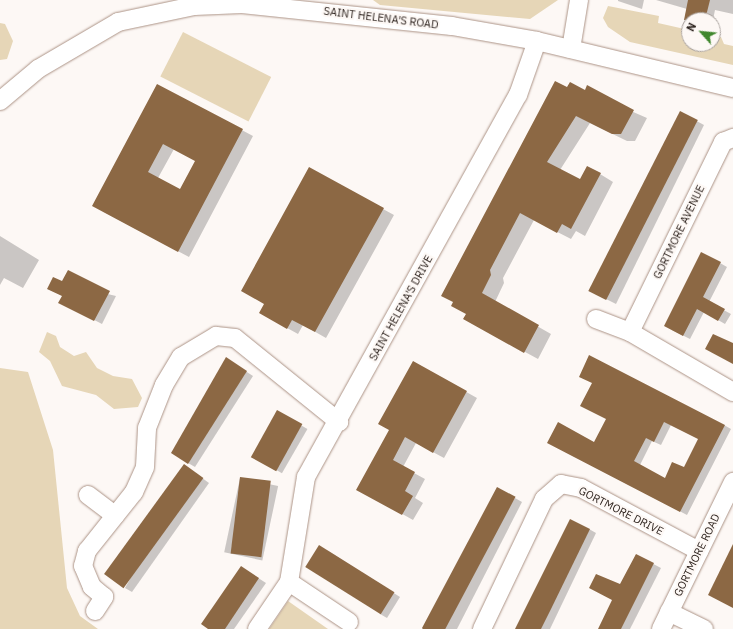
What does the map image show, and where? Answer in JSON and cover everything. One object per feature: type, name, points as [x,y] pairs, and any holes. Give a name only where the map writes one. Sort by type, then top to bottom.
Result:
[{"type":"street","points":[[571,49],[579,0]]},
{"type":"street","name":"SAINT HELENA'S ROAD","points":[[0,101],[38,69],[91,35],[146,14],[194,6],[297,8],[452,26],[537,41],[733,88]]},
{"type":"street","name":"SAINT HELENA'S DRIVE","points":[[256,629],[289,582],[298,541],[300,492],[306,477],[339,422],[518,95],[537,41]]},
{"type":"street","name":"GORTMORE AVENUE","points":[[630,332],[723,142],[733,138]]},
{"type":"street","points":[[596,318],[630,332],[733,392]]},
{"type":"street","points":[[95,611],[104,597],[92,587],[83,566],[88,551],[134,492],[145,468],[148,428],[164,385],[181,357],[199,343],[216,336],[235,338],[339,422]]},
{"type":"street","name":"GORTMORE ROAD","points":[[661,629],[733,482]]},
{"type":"street","name":"GORTMORE DRIVE","points":[[482,629],[544,499],[561,484],[581,488],[699,551]]},
{"type":"street","points":[[88,495],[115,515]]},
{"type":"street","points":[[289,582],[348,622]]},
{"type":"street","points":[[669,612],[704,629]]},
{"type":"shaded area","points":[[373,0],[558,0],[530,19],[380,5]]},
{"type":"shaded area","points":[[608,6],[659,16],[658,23],[681,28],[681,52],[721,52],[721,37],[724,44],[733,46],[733,65],[630,42],[608,27],[603,18]]},
{"type":"shaded area","points":[[0,23],[5,24],[13,41],[7,59],[0,60]]},
{"type":"shaded area","points":[[183,32],[271,77],[249,121],[160,77]]},
{"type":"shaded area","points":[[47,332],[56,336],[60,347],[74,356],[86,352],[97,368],[113,376],[132,379],[142,398],[138,407],[114,409],[96,395],[62,386],[50,361],[39,352]]},
{"type":"shaded area","points":[[0,368],[28,372],[53,450],[67,588],[80,616],[98,629],[0,629]]},
{"type":"shaded area","points":[[288,601],[328,629],[269,629]]},
{"type":"building","points":[[688,0],[710,0],[707,12],[686,12]]},
{"type":"building","points":[[555,81],[567,87],[570,82],[585,90],[587,85],[634,110],[621,134],[612,134],[576,116],[547,162],[580,179],[587,166],[601,173],[571,229],[562,224],[557,233],[520,213],[490,270],[491,275],[482,293],[539,325],[524,353],[463,319],[466,314],[451,306],[453,302],[441,296]]},
{"type":"building","points":[[157,84],[243,129],[178,252],[92,206]],"holes":[[[163,144],[195,161],[180,189],[148,172]]]},
{"type":"building","points":[[680,111],[698,120],[606,300],[588,291]]},
{"type":"building","points":[[309,167],[384,208],[315,332],[292,320],[287,329],[259,313],[264,304],[241,291]]},
{"type":"building","points":[[701,252],[721,262],[703,297],[725,309],[718,321],[697,309],[683,336],[664,326]]},
{"type":"building","points":[[68,270],[110,291],[94,321],[58,303],[62,296],[47,289],[53,277],[62,281]]},
{"type":"building","points":[[713,334],[733,343],[733,364],[705,349]]},
{"type":"building","points":[[589,355],[725,425],[680,512],[547,443],[558,422],[594,442],[606,419],[580,406],[592,383],[579,377]],"holes":[[[664,422],[698,439],[684,467],[672,462],[665,478],[634,461],[646,438],[654,442]]]},
{"type":"building","points":[[226,357],[247,371],[188,464],[171,453]]},
{"type":"building","points":[[413,361],[467,391],[433,453],[405,437],[393,460],[415,472],[405,491],[413,496],[402,515],[356,490],[389,430],[378,424]]},
{"type":"building","points":[[277,410],[302,424],[276,471],[251,457]]},
{"type":"building","points":[[184,464],[203,478],[123,588],[104,574]]},
{"type":"building","points":[[240,477],[271,481],[261,557],[231,553]]},
{"type":"building","points":[[497,487],[516,497],[445,629],[422,628]]},
{"type":"building","points":[[570,519],[590,529],[541,629],[515,629]]},
{"type":"building","points":[[733,544],[733,608],[708,595]]},
{"type":"building","points":[[319,545],[394,592],[381,614],[305,567]]},
{"type":"building","points":[[636,554],[654,563],[621,629],[598,629],[612,600],[589,588],[596,574],[620,584]]},
{"type":"building","points":[[241,566],[259,578],[225,629],[208,629],[201,624]]}]
